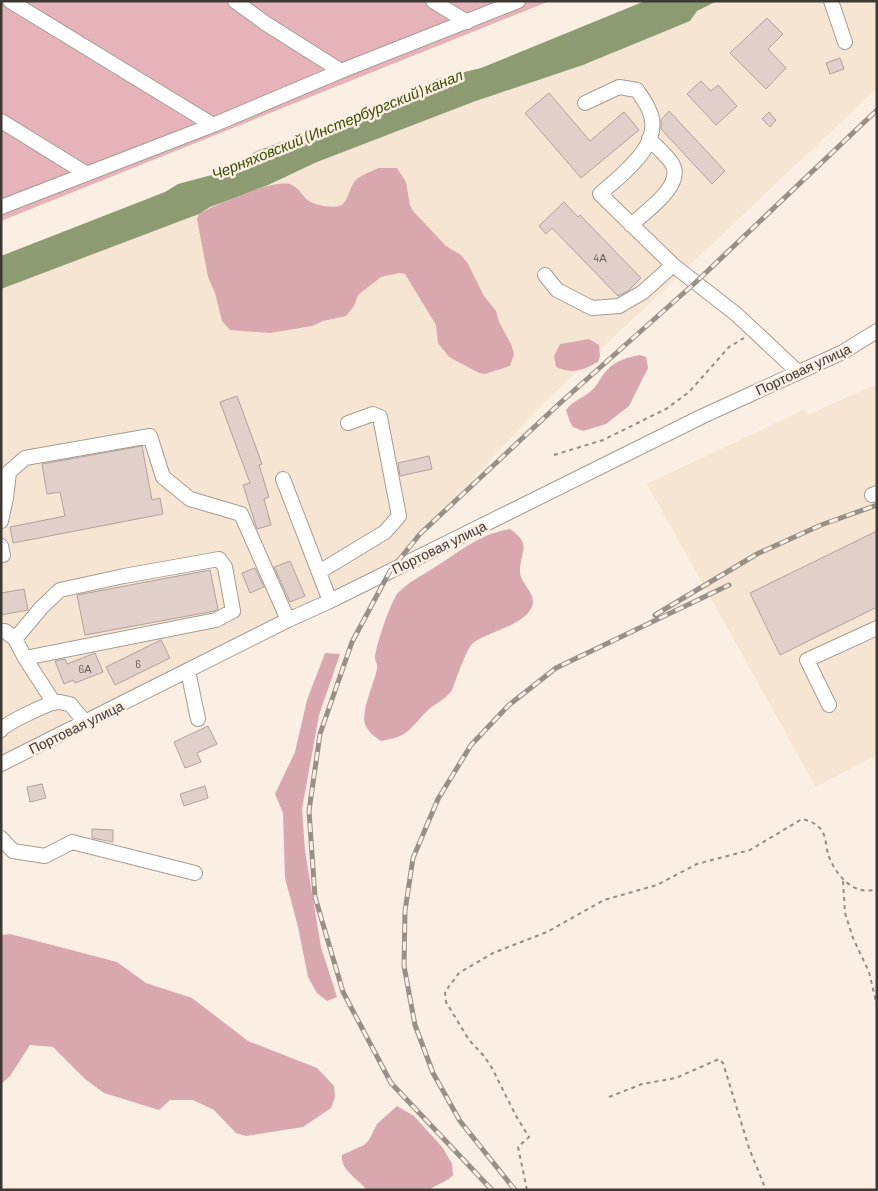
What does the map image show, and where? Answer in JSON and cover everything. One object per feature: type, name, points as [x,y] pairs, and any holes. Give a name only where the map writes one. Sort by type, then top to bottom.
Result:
[{"type":"street","points":[[10,1],[213,125]]},
{"type":"street","points":[[236,1],[265,23],[340,71]]},
{"type":"street","points":[[433,1],[467,22]]},
{"type":"street","points":[[1,207],[213,125],[340,71],[518,1]]},
{"type":"street","points":[[831,1],[845,42]]},
{"type":"street","points":[[585,103],[620,87],[637,90],[650,110],[653,132],[640,157],[600,194],[673,265],[716,298],[798,372]]},
{"type":"street","points":[[1,121],[87,174]]},
{"type":"street","points":[[631,225],[671,188],[675,177],[672,163],[649,139]]},
{"type":"street","points":[[545,275],[557,290],[592,308],[619,306],[642,292],[673,265]]},
{"type":"street","name":"Портовая улица","points":[[1,764],[694,420],[843,352],[877,331]]},
{"type":"street","points":[[319,572],[385,532],[399,516],[380,417],[373,414],[348,423]]},
{"type":"street","points":[[1,521],[9,472],[25,458],[150,436],[162,477],[190,499],[241,514],[288,620]]},
{"type":"street","points":[[283,479],[330,601]]},
{"type":"street","points":[[1,546],[3,554],[1,555]]},
{"type":"street","points":[[15,639],[42,606],[60,590],[219,559],[225,568],[232,611],[216,620],[24,658]]},
{"type":"street","points":[[828,705],[807,660],[877,628]]},
{"type":"street","points":[[1,632],[5,631],[15,639],[24,658],[54,703]]},
{"type":"street","points":[[188,671],[198,719]]},
{"type":"street","points":[[1,730],[4,726],[54,703],[70,704],[85,722]]},
{"type":"street","points":[[1,838],[13,851],[45,856],[72,842],[195,873]]},
{"type":"path","points":[[554,455],[603,440],[666,409],[689,392],[729,347],[755,332]]},
{"type":"path","points":[[527,1190],[518,1147],[529,1137],[516,1116],[492,1068],[484,1056],[468,1040],[446,1002],[445,992],[459,973],[493,953],[547,932],[604,900],[657,885],[698,864],[750,850],[802,819],[813,822],[823,831],[829,855],[843,881],[845,913],[853,938],[869,972],[877,1006]]},
{"type":"path","points":[[843,881],[870,892],[877,889]]},
{"type":"path","points":[[609,1097],[642,1084],[676,1078],[719,1059],[723,1063],[749,1148],[766,1190]]},
{"type":"shaded area","points":[[1,1],[550,1],[1,221]]},
{"type":"shaded area","points":[[645,1],[717,1],[697,11],[690,21],[583,65],[473,102],[317,162],[268,185],[210,207],[199,214],[1,289],[1,256],[165,192],[178,184],[223,172],[257,151],[281,142],[311,135],[367,112],[439,78],[481,68]]},
{"type":"shaded area","points":[[717,1],[877,1],[877,88],[544,403],[399,558],[1,761],[1,289],[199,214],[210,207],[229,201],[317,162],[473,102],[583,65],[690,21],[697,11]]},
{"type":"shaded area","points":[[378,168],[397,168],[406,182],[410,205],[413,211],[446,246],[461,255],[468,264],[484,296],[496,311],[499,322],[511,344],[514,354],[510,366],[485,374],[479,373],[449,357],[438,343],[436,325],[405,274],[399,273],[381,277],[358,295],[354,306],[346,316],[323,321],[312,326],[270,333],[230,330],[222,321],[215,293],[208,277],[197,219],[199,214],[245,193],[284,184],[294,186],[312,202],[319,205],[336,207],[342,205],[357,179]]},
{"type":"shaded area","points":[[589,339],[599,345],[600,356],[598,362],[573,371],[556,367],[554,356],[560,344]]},
{"type":"shaded area","points":[[640,355],[646,357],[648,368],[629,406],[606,424],[583,431],[573,427],[566,410],[568,407],[593,389],[614,364]]},
{"type":"shaded area","points":[[877,384],[877,755],[816,787],[647,484],[805,409],[807,415]]},
{"type":"shaded area","points":[[510,529],[517,534],[523,543],[520,574],[532,597],[531,609],[517,622],[472,644],[450,693],[428,710],[404,734],[381,741],[366,727],[364,718],[368,697],[377,669],[375,658],[378,645],[395,597],[411,582],[471,544],[499,531]]},
{"type":"shaded area","points":[[325,653],[340,654],[319,715],[302,809],[305,851],[321,947],[337,997],[327,1001],[317,993],[308,977],[298,927],[285,878],[283,813],[275,794],[295,752],[307,700]]},
{"type":"shaded area","points":[[10,934],[117,962],[146,983],[192,998],[248,1041],[317,1068],[334,1086],[335,1097],[331,1108],[303,1127],[246,1136],[236,1133],[214,1110],[193,1100],[170,1100],[159,1110],[104,1093],[85,1079],[53,1047],[30,1045],[10,1076],[1,1084],[1,935]]},
{"type":"shaded area","points":[[397,1106],[414,1116],[443,1148],[452,1164],[453,1175],[429,1190],[367,1190],[350,1174],[342,1160],[342,1155],[364,1145],[369,1140],[377,1124]]},
{"type":"building","points":[[767,18],[783,34],[768,49],[786,68],[766,89],[730,53]]},
{"type":"building","points":[[840,58],[844,69],[830,74],[826,63]]},
{"type":"building","points":[[701,81],[711,91],[718,85],[737,106],[716,125],[687,94]]},
{"type":"building","points":[[549,93],[590,141],[624,112],[639,130],[581,178],[525,113]]},
{"type":"building","points":[[669,111],[725,171],[712,184],[661,129],[661,120]]},
{"type":"building","points":[[769,112],[776,120],[770,127],[762,119]]},
{"type":"building","points":[[564,202],[578,217],[580,215],[641,278],[628,291],[618,296],[552,228],[546,234],[539,226]]},
{"type":"building","points":[[237,396],[262,464],[259,465],[269,497],[264,499],[271,525],[257,529],[243,485],[250,483],[220,402]]},
{"type":"building","points":[[142,446],[152,500],[160,498],[163,514],[13,543],[10,527],[65,516],[60,492],[47,494],[42,464]]},
{"type":"building","points":[[429,456],[432,469],[400,476],[398,463]]},
{"type":"building","points":[[877,531],[877,607],[780,655],[750,593]]},
{"type":"building","points":[[290,561],[305,596],[290,602],[274,567]]},
{"type":"building","points":[[255,568],[264,587],[250,593],[242,573]]},
{"type":"building","points":[[210,570],[218,609],[215,611],[85,635],[77,595]]},
{"type":"building","points":[[24,589],[28,610],[1,615],[1,593]]},
{"type":"building","points":[[161,640],[170,658],[115,685],[106,667]]},
{"type":"building","points":[[95,653],[103,672],[75,683],[73,680],[64,684],[55,661],[65,659],[67,664]]},
{"type":"building","points":[[208,726],[217,744],[197,753],[201,762],[185,768],[174,742]]},
{"type":"building","points":[[42,784],[46,798],[30,802],[27,787]]},
{"type":"building","points":[[205,786],[208,798],[184,806],[180,794]]},
{"type":"building","points":[[92,829],[113,830],[113,842],[92,838]]},
{"type":"railway","points":[[492,1190],[391,1083],[343,992],[315,897],[309,811],[320,734],[352,642],[390,571],[420,534],[559,404],[696,282],[877,110]]},
{"type":"railway","points":[[655,615],[757,554],[821,525],[877,505]]},
{"type":"railway","points":[[515,1190],[460,1121],[433,1073],[415,1025],[404,966],[405,911],[413,858],[438,799],[471,745],[509,705],[556,668],[729,585]]},
{"type":"water label","name":"Черняховский (Инстербургский) канал","points":[[337,124]]}]
